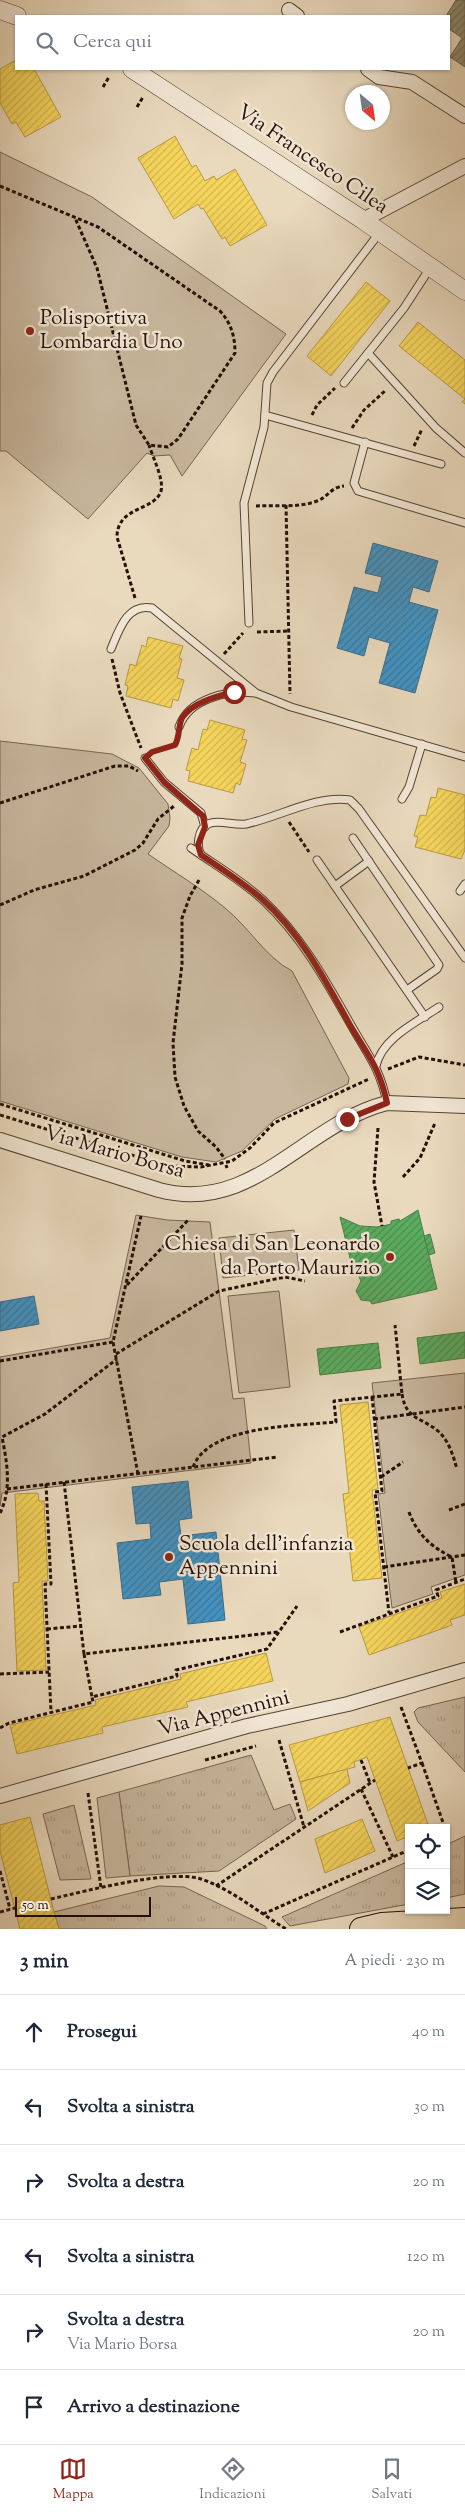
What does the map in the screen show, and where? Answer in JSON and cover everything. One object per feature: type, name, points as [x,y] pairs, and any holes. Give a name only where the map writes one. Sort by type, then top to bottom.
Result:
[{"type":"main road","points":[[361,1929],[382,1924],[451,1923]]},
{"type":"street","points":[[0,10],[15,15]]},
{"type":"street","name":"Via Francesco Cilea","points":[[134,70],[363,220],[465,291]]},
{"type":"street","points":[[369,70],[379,77],[412,82],[465,116]]},
{"type":"street","points":[[363,220],[465,166]]},
{"type":"street","name":"Via Mario Borsa","points":[[0,1140],[168,1192],[188,1195],[208,1194],[237,1186],[250,1180],[328,1129],[367,1110],[387,1103],[465,1106]]},
{"type":"street","name":"Via Appennini","points":[[0,1796],[247,1726],[348,1704],[463,1670]]},
{"type":"lane","points":[[249,623],[244,506],[265,415],[266,389],[270,378],[380,232]]},
{"type":"lane","points":[[344,383],[404,308],[430,268]]},
{"type":"lane","points":[[368,353],[428,420],[465,453]]},
{"type":"lane","points":[[265,415],[441,464]]},
{"type":"lane","points":[[365,442],[354,486],[361,493],[465,523]]},
{"type":"lane","points":[[111,649],[126,618],[138,608],[152,608],[256,693],[291,707],[465,757]]},
{"type":"lane","points":[[179,727],[186,713],[201,703],[234,692],[256,693]]},
{"type":"lane","points":[[402,799],[408,787],[422,744]]},
{"type":"lane","points":[[145,758],[164,782],[201,813],[205,827]]},
{"type":"lane","points":[[201,855],[198,840],[205,827],[212,823],[240,825],[326,801],[344,799],[355,803],[465,958]]},
{"type":"lane","points":[[353,838],[439,965],[437,969],[407,990]]},
{"type":"lane","points":[[191,848],[264,901],[295,934],[319,968],[376,1066],[387,1103]]},
{"type":"lane","points":[[317,860],[425,1016]]},
{"type":"lane","points":[[334,886],[369,861]]},
{"type":"lane","points":[[460,891],[465,884]]},
{"type":"lane","points":[[376,1066],[378,1057],[386,1045],[438,1007]]},
{"type":"path","points":[[104,87],[109,77]]},
{"type":"path","points":[[137,107],[143,97]]},
{"type":"path","points":[[0,186],[98,226],[220,311],[231,326],[235,353],[178,439],[168,447],[149,445]]},
{"type":"path","points":[[75,218],[97,268],[136,425],[149,445],[161,482],[161,491],[157,497],[125,518],[119,523],[117,529],[117,537],[138,608]]},
{"type":"path","points":[[308,427],[315,408],[338,386],[344,383]]},
{"type":"path","points":[[349,438],[360,414],[394,383]]},
{"type":"path","points":[[412,455],[416,440],[428,420]]},
{"type":"path","points":[[244,506],[306,504],[321,499],[331,489],[354,486]]},
{"type":"path","points":[[286,505],[291,707]]},
{"type":"path","points":[[216,662],[244,632],[289,631]]},
{"type":"path","points":[[111,649],[114,671],[145,758]]},
{"type":"path","points":[[136,769],[152,752],[175,745],[179,727]]},
{"type":"path","points":[[0,804],[115,766],[129,766],[136,769],[142,775]]},
{"type":"path","points":[[167,800],[179,811]]},
{"type":"path","points":[[0,905],[34,890],[84,876],[135,850],[143,843],[158,819],[174,806]]},
{"type":"path","points":[[283,814],[311,855],[317,860]]},
{"type":"path","points":[[199,880],[190,896],[182,918],[182,964],[173,1043],[175,1077],[184,1106],[198,1131],[216,1147],[225,1159]]},
{"type":"path","points":[[387,1070],[419,1057],[465,1065]]},
{"type":"path","points":[[0,1115],[168,1166],[190,1168],[214,1165],[232,1160],[244,1154],[277,1121],[368,1079]]},
{"type":"path","points":[[0,1104],[185,1161],[214,1165]]},
{"type":"path","points":[[403,1177],[420,1158],[435,1122]]},
{"type":"path","points":[[378,1128],[374,1182],[382,1226]]},
{"type":"path","points":[[138,1474],[114,1342],[141,1216]]},
{"type":"path","points":[[127,1286],[189,1219]]},
{"type":"path","points":[[116,1354],[219,1292],[285,1277],[305,1281]]},
{"type":"path","points":[[395,1325],[404,1403],[410,1414],[438,1432],[450,1448],[457,1469]]},
{"type":"path","points":[[0,1361],[114,1342]]},
{"type":"path","points":[[0,1513],[7,1489],[1,1436],[45,1414],[117,1359]]},
{"type":"path","points":[[193,1467],[202,1454],[230,1436],[248,1432],[336,1422],[334,1401],[402,1394]]},
{"type":"path","points":[[372,1397],[382,1491],[375,1492],[389,1613]]},
{"type":"path","points":[[374,1419],[465,1407]]},
{"type":"path","points":[[7,1489],[278,1457]]},
{"type":"path","points":[[380,1477],[402,1462]]},
{"type":"path","points":[[0,1728],[9,1722],[93,1702],[84,1654],[64,1482]]},
{"type":"path","points":[[46,1484],[51,1584],[45,1584],[51,1712]]},
{"type":"path","points":[[448,1510],[465,1504]]},
{"type":"path","points":[[409,1512],[414,1525],[422,1536],[440,1551],[452,1557]]},
{"type":"path","points":[[384,1567],[465,1555]]},
{"type":"path","points":[[452,1557],[456,1583]]},
{"type":"path","points":[[340,1632],[438,1596],[436,1590],[465,1579]]},
{"type":"path","points":[[92,1697],[177,1676],[176,1670],[267,1648],[297,1606]]},
{"type":"path","points":[[47,1629],[81,1626]]},
{"type":"path","points":[[84,1654],[278,1632]]},
{"type":"path","points":[[0,1674],[49,1672]]},
{"type":"path","points":[[401,1707],[444,1824]]},
{"type":"path","points":[[280,1740],[304,1827]]},
{"type":"path","points":[[205,1760],[256,1746]]},
{"type":"path","points":[[360,1760],[370,1783]]},
{"type":"path","points":[[408,1768],[422,1763]]},
{"type":"path","points":[[216,1886],[375,1780]]},
{"type":"path","points":[[361,1789],[393,1857]]},
{"type":"path","points":[[88,1793],[101,1888]]},
{"type":"path","points":[[263,1914],[405,1852]]},
{"type":"path","points":[[0,1871],[10,1909]]},
{"type":"path","points":[[51,1899],[101,1888],[181,1876],[200,1879],[235,1894],[286,1929]]},
{"type":"path","points":[[0,1912],[15,1908]]},
{"type":"green space","points":[[0,152],[92,197],[286,334],[182,476],[170,455],[154,456],[147,453],[88,519],[6,451],[0,451]]},
{"type":"green space","points":[[0,741],[112,754],[139,768],[168,804],[170,818],[169,826],[148,854],[225,908],[265,950],[292,971],[349,1078],[348,1084],[275,1119],[242,1151],[216,1162],[182,1157],[0,1101]]},
{"type":"green space","points":[[136,1215],[167,1220],[210,1222],[233,1399],[244,1398],[251,1463],[2,1493],[0,1506],[0,1357],[110,1338]]},
{"type":"green space","points":[[294,1230],[299,1270],[223,1278],[219,1238]]},
{"type":"green space","points":[[279,1291],[290,1387],[239,1393],[228,1296]]},
{"type":"green space","points":[[465,1373],[465,1575],[431,1587],[433,1594],[392,1608],[378,1494],[385,1493],[372,1383]]},
{"type":"green space","points":[[465,1697],[465,1772],[418,1722],[414,1712],[418,1708]]},
{"type":"green space","points":[[251,1755],[274,1810],[290,1804],[296,1819],[219,1871],[130,1876],[119,1792]]},
{"type":"green space","points":[[119,1792],[130,1876],[106,1878],[97,1798]]},
{"type":"green space","points":[[74,1805],[91,1879],[60,1880],[43,1814]]},
{"type":"green space","points":[[465,1836],[465,1894],[450,1897],[450,1869],[450,1843]]},
{"type":"green space","points":[[405,1863],[405,1905],[290,1926],[282,1917]]},
{"type":"green space","points":[[159,1886],[184,1887],[265,1926],[267,1929],[59,1929],[54,1912]]},
{"type":"building: Abitazioni","points":[[15,61],[15,70],[35,70],[61,117],[25,137],[16,122],[12,124],[0,103],[0,69]]},
{"type":"building: Abitazioni","points":[[175,136],[192,167],[196,165],[205,181],[214,176],[216,180],[235,169],[267,225],[230,246],[225,237],[222,239],[203,208],[201,209],[198,204],[174,219],[138,158]]},
{"type":"building: Abitazioni","points":[[366,282],[390,301],[331,376],[307,356]]},
{"type":"building: Abitazioni","points":[[418,322],[465,360],[465,399],[399,346]]},
{"type":"building: Abitazioni","points":[[148,637],[183,646],[179,658],[182,659],[177,678],[184,680],[178,701],[173,699],[171,708],[126,696],[128,686],[125,685],[130,664],[136,666],[142,645],[146,647]]},
{"type":"building: Abitazioni","points":[[210,720],[245,730],[242,739],[247,740],[240,762],[246,764],[240,785],[236,783],[233,793],[188,781],[190,771],[186,770],[192,748],[198,750],[203,729],[207,730]]},
{"type":"building: Abitazioni","points":[[438,788],[465,795],[465,850],[461,859],[415,847],[418,837],[414,836],[420,815],[426,816],[431,797],[436,798]]},
{"type":"building: Abitazioni","points":[[368,1402],[378,1489],[372,1490],[382,1578],[353,1581],[343,1494],[349,1493],[340,1405]]},
{"type":"building: Abitazioni","points":[[38,1493],[39,1501],[44,1501],[48,1581],[42,1581],[46,1670],[17,1671],[13,1583],[19,1582],[15,1494]]},
{"type":"building: Abitazioni","points":[[465,1584],[465,1615],[450,1620],[452,1625],[369,1655],[359,1627],[442,1598],[440,1592]]},
{"type":"building: Abitazioni","points":[[266,1653],[273,1681],[186,1702],[188,1707],[102,1727],[103,1733],[17,1754],[10,1725],[96,1705],[95,1700],[181,1679],[180,1674]]},
{"type":"building: Abitazioni","points":[[390,1717],[428,1824],[405,1824],[405,1838],[397,1841],[367,1757],[354,1762],[355,1767],[300,1782],[289,1745]]},
{"type":"building: Abitazioni","points":[[347,1769],[350,1783],[308,1811],[300,1782]]},
{"type":"building: Abitazioni","points":[[30,1817],[59,1929],[20,1929],[0,1851],[0,1825]]},
{"type":"building: Abitazioni","points":[[362,1819],[375,1851],[325,1873],[315,1839]]},
{"type":"building: Scuole","points":[[373,543],[438,561],[429,592],[413,587],[409,602],[438,610],[415,693],[379,683],[390,643],[369,637],[364,656],[337,648],[354,587],[378,593],[382,577],[365,573]]},
{"type":"building: Scuole","points":[[34,1296],[39,1324],[0,1331],[0,1302]]},
{"type":"building: Scuole","points":[[188,1481],[192,1518],[179,1520],[181,1536],[216,1532],[225,1620],[188,1624],[183,1579],[159,1582],[161,1595],[123,1599],[117,1543],[151,1539],[150,1523],[136,1524],[132,1487]]},
{"type":"building: Pubblico","name":"Chiesa di San Leonardo da Porto Maurizio","points":[[418,1210],[437,1289],[372,1304],[370,1301],[361,1300],[356,1291],[361,1281],[350,1258],[340,1217],[360,1226],[377,1227],[391,1224],[391,1221],[399,1219],[400,1221]]},
{"type":"building: Pubblico","points":[[430,1234],[435,1253],[429,1255],[424,1236]]},
{"type":"building: Pubblico","points":[[465,1332],[465,1358],[420,1364],[417,1338]]},
{"type":"building: Pubblico","points":[[378,1343],[381,1368],[320,1375],[317,1349]]},
{"type":"building: Industria","points":[[456,0],[465,0],[465,67],[450,57],[462,38],[450,30],[450,15],[447,15]]},
{"type":"place","name":"Polisportiva Lombardia Uno","points":[[30,331]]},
{"type":"place","name":"Chiesa di San Leonardo da Porto Maurizio","points":[[390,1257]]},
{"type":"place","name":"Scuola dell'infanzia Appennini","points":[[169,1557]]},
{"type":"route","points":[[234,692],[212,698],[191,709],[182,718],[175,745],[160,748],[145,758],[164,782],[203,816],[205,827],[198,840],[201,855],[264,901],[295,934],[319,968],[372,1058],[383,1082],[387,1103],[347,1119]]}]
